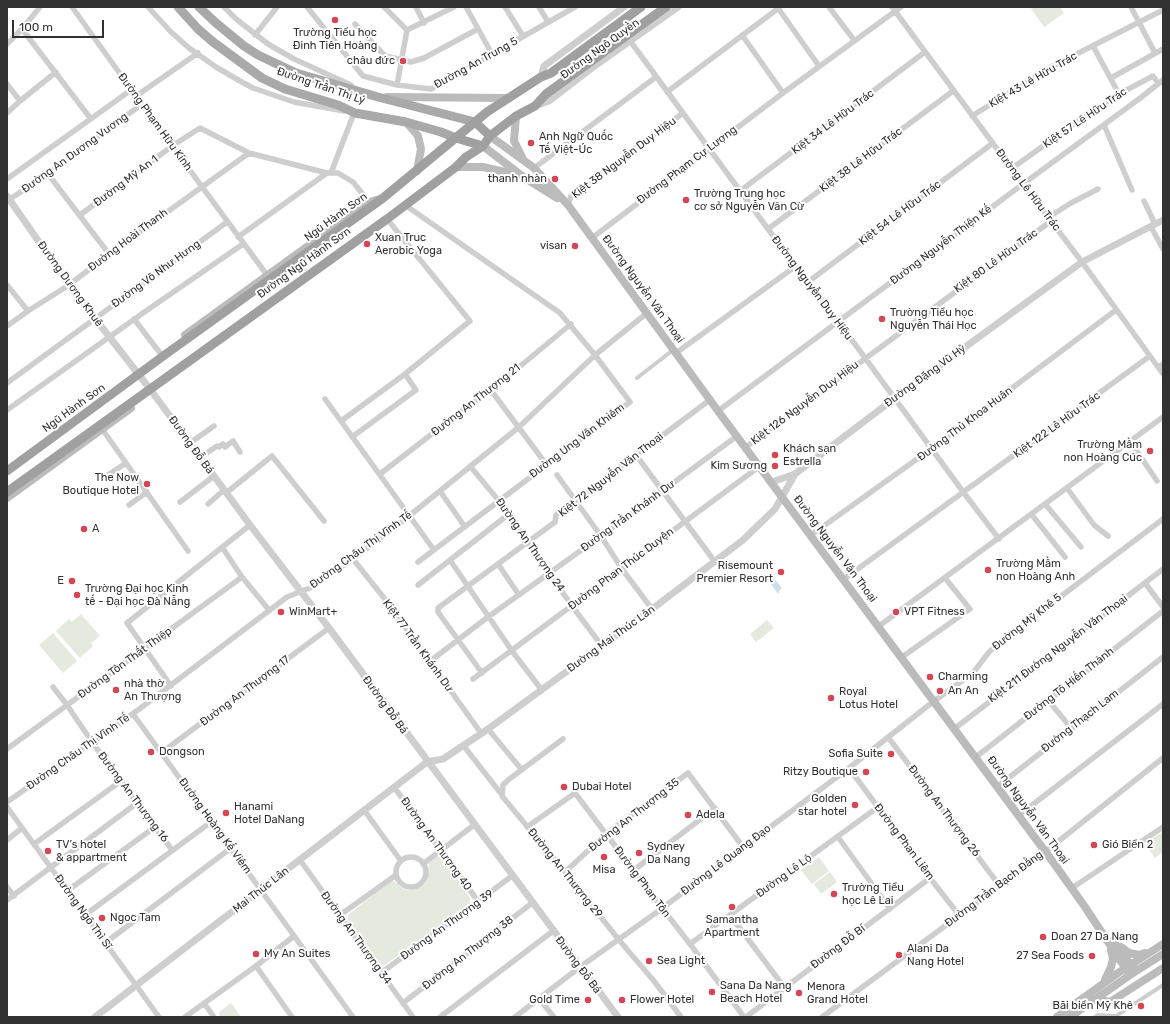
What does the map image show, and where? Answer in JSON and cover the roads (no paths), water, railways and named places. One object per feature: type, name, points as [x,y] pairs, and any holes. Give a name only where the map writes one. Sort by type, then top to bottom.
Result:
[{"type":"highway","name":"Đường Ngô Quyền","points":[[456,138],[475,122],[541,77],[551,73],[641,7]]},
{"type":"highway","name":"Đường Ngô Quyền","points":[[482,146],[490,136],[516,116],[535,106],[546,94],[628,39],[666,7]]},
{"type":"highway","points":[[475,122],[490,136]]},
{"type":"highway","points":[[383,198],[456,138],[482,146]]},
{"type":"highway","name":"Đường Ngũ Hành Sơn","points":[[101,428],[138,398],[152,390],[388,221],[405,205],[482,146]]},
{"type":"highway","name":"Ngũ Hành Sơn","points":[[7,471],[138,373],[383,198]]},
{"type":"highway","points":[[7,492],[101,428]]},
{"type":"main road","name":"Đường Trần Thị Lý","points":[[178,7],[198,29],[213,42],[262,78],[286,89],[338,105],[355,113],[406,122],[456,138]]},
{"type":"main road","name":"Đường Trần Thị Lý","points":[[199,7],[230,35],[253,52],[270,62],[296,73],[378,97],[475,122]]},
{"type":"main road","points":[[378,97],[509,98]]},
{"type":"main road","points":[[516,116],[514,141],[524,161]]},
{"type":"main road","points":[[406,122],[418,136],[421,149],[417,171]]},
{"type":"main road","name":"Đường Nguyễn Văn Thoại","points":[[490,136],[534,168],[568,205],[711,399],[718,411],[976,757],[1130,969]]},
{"type":"main road","name":"Đường Nguyễn Văn Thoại","points":[[482,146],[522,176],[568,205]]},
{"type":"main road","points":[[456,167],[483,168],[522,176]]},
{"type":"main road","name":"Ngũ Hành Sơn","points":[[7,466],[138,373],[160,353],[369,202],[383,198]]},
{"type":"main road","points":[[7,498],[152,390]]},
{"type":"main road","points":[[1112,944],[1129,953],[1139,955],[1160,946]]},
{"type":"main road","points":[[1070,1017],[1093,996],[1104,983],[1110,971],[1113,959],[1112,944]]},
{"type":"main road","points":[[1057,1017],[1093,996],[1160,946]]},
{"type":"main road","points":[[1104,983],[1163,954]]},
{"type":"main road","points":[[1093,996],[1110,1002],[1163,968]]},
{"type":"street","points":[[7,44],[22,29],[40,7]]},
{"type":"street","name":"Đường Phạm Hữu Kính","points":[[72,7],[267,275]]},
{"type":"street","points":[[148,7],[171,32],[189,48],[216,67],[254,88],[294,102],[355,113],[329,173],[238,237]]},
{"type":"street","points":[[224,7],[255,35],[268,44],[294,59],[378,97]]},
{"type":"street","points":[[255,35],[278,7]]},
{"type":"street","name":"Đường An Trung 5","points":[[307,7],[363,76],[397,85],[431,89],[572,8]]},
{"type":"street","points":[[384,7],[407,30]]},
{"type":"street","points":[[416,7],[424,23]]},
{"type":"street","points":[[407,30],[454,7]]},
{"type":"street","points":[[466,7],[492,54]]},
{"type":"street","points":[[505,7],[523,36]]},
{"type":"street","points":[[540,7],[548,22]]},
{"type":"street","points":[[611,7],[620,22]]},
{"type":"street","name":"Đường Ngô Quyền","points":[[541,77],[544,66],[624,7]]},
{"type":"street","name":"Đường Ngô Quyền","points":[[628,39],[678,7]]},
{"type":"street","points":[[829,7],[854,40]]},
{"type":"street","name":"Đường Phạm Cự Lượng","points":[[592,238],[893,9],[901,7]]},
{"type":"street","points":[[1131,7],[1155,53]]},
{"type":"street","points":[[667,92],[779,8],[819,66]]},
{"type":"street","name":"Đường Lê Hữu Trác","points":[[893,9],[1011,169],[1082,262],[1150,356],[1160,365],[1163,374]]},
{"type":"street","name":"Kiệt 43 Lê Hữu Trác","points":[[972,116],[1049,68],[1163,10]]},
{"type":"street","points":[[355,24],[385,56],[411,62],[421,60],[478,29]]},
{"type":"street","points":[[22,29],[91,119]]},
{"type":"street","points":[[397,85],[407,30]]},
{"type":"street","points":[[742,35],[783,93]]},
{"type":"street","name":"Đường Nguyễn Duy Hiệu","points":[[628,39],[999,539]]},
{"type":"street","points":[[1093,46],[1119,94]]},
{"type":"street","points":[[1111,78],[1163,49]]},
{"type":"street","name":"Kiệt 34 Lê Hữu Trác","points":[[740,191],[925,52]]},
{"type":"street","points":[[136,96],[198,53]]},
{"type":"street","points":[[7,113],[20,100],[56,72]]},
{"type":"street","name":"Kiệt 57 Lê Hữu Trác","points":[[1011,169],[1119,94],[1153,76],[1160,82]]},
{"type":"street","points":[[534,168],[656,77]]},
{"type":"street","name":"Đường Nguyễn Thiện Kế","points":[[718,411],[1160,82]]},
{"type":"street","points":[[7,84],[20,100]]},
{"type":"street","name":"Đường An Dương Vương","points":[[7,179],[131,90]]},
{"type":"street","name":"Kiệt 38 Lê Hữu Trác","points":[[768,229],[953,91]]},
{"type":"street","name":"Đường An Dương Vương","points":[[8,199],[48,174],[142,104]]},
{"type":"street","name":"Kiệt 38 Nguyễn Duy Hiệu","points":[[568,205],[571,196],[683,113]]},
{"type":"street","points":[[1104,125],[1132,190]]},
{"type":"street","name":"Đường Mỹ An 1","points":[[80,215],[172,146],[200,128],[249,153]]},
{"type":"street","name":"Kiệt 54 Lê Hữu Trác","points":[[808,282],[993,143]]},
{"type":"street","points":[[249,153],[329,173],[338,173],[353,182],[369,202]]},
{"type":"street","name":"Đường Hoài Thanh","points":[[7,326],[28,310],[69,285],[201,186],[249,153]]},
{"type":"street","points":[[48,174],[109,254]]},
{"type":"street","name":"Kiệt 80 Lê Hữu Trác","points":[[864,358],[1071,203],[1098,190]]},
{"type":"street","name":"Đường Dương Khuê","points":[[8,199],[69,285],[152,390]]},
{"type":"street","points":[[1144,201],[1163,249]]},
{"type":"street","name":"Đường Ung Văn Khiêm","points":[[405,205],[560,313],[571,324],[630,402],[418,562]]},
{"type":"street","name":"Đường Đặng Vũ Hỷ","points":[[783,497],[795,474],[895,398],[1082,262],[1163,220]]},
{"type":"street","points":[[341,421],[405,374],[470,321],[388,221]]},
{"type":"street","name":"Đường Võ Như Hưng","points":[[7,383],[227,222]]},
{"type":"street","points":[[7,410],[134,319],[243,244]]},
{"type":"street","points":[[638,378],[796,266]]},
{"type":"street","points":[[7,285],[28,310]]},
{"type":"street","name":"Đường Thủ Khoa Huân","points":[[811,535],[931,449],[1116,310]]},
{"type":"street","name":"Đường Châu Thị Vĩnh Tế","points":[[7,802],[133,714],[287,596],[310,588],[354,559],[410,516],[519,427],[595,355],[647,313]]},
{"type":"street","points":[[134,319],[160,353]]},
{"type":"street","name":"Đường An Thượng 21","points":[[380,474],[571,324]]},
{"type":"street","name":"Kiệt 122 Lê Hữu Trác","points":[[844,579],[1150,356]]},
{"type":"street","name":"Kiệt 126 Nguyễn Duy Hiệu","points":[[746,447],[864,358]]},
{"type":"street","points":[[352,437],[416,390],[405,374]]},
{"type":"street","points":[[490,389],[546,464]]},
{"type":"street","name":"Đường Đỗ Bá","points":[[152,390],[225,492],[329,628],[427,762],[618,1017]]},
{"type":"street","points":[[325,399],[434,550]]},
{"type":"street","name":"Kiệt 72 Nguyễn Văn Thoại","points":[[458,639],[438,608],[554,522],[556,515],[711,399]]},
{"type":"street","points":[[879,626],[1163,417]]},
{"type":"street","points":[[190,443],[214,426]]},
{"type":"street","points":[[101,428],[188,551]]},
{"type":"street","name":"Đường Trần Khánh Dư","points":[[429,662],[458,639],[737,436]]},
{"type":"street","points":[[200,457],[217,446],[219,448],[223,444],[225,447],[232,441],[240,452]]},
{"type":"street","points":[[1130,441],[1157,481]]},
{"type":"street","points":[[636,455],[714,562]]},
{"type":"street","points":[[208,504],[272,456],[324,521]]},
{"type":"street","points":[[108,475],[126,463]]},
{"type":"street","name":"Đường An Thượng 24","points":[[470,466],[509,514],[572,606],[602,646]]},
{"type":"street","name":"Đường Phan Thúc Duyện","points":[[473,679],[760,466]]},
{"type":"street","points":[[772,482],[795,474]]},
{"type":"street","points":[[556,475],[576,500],[622,569],[652,609]]},
{"type":"street","points":[[180,502],[214,476]]},
{"type":"street","points":[[1067,488],[1094,525],[1108,536]]},
{"type":"street","points":[[440,491],[465,527]]},
{"type":"street","points":[[129,505],[147,492]]},
{"type":"street","name":"Đường Mai Thúc Lân","points":[[427,762],[443,758],[488,729],[652,609],[743,540],[775,509],[783,497]]},
{"type":"street","points":[[1045,504],[1081,547]]},
{"type":"street","points":[[418,585],[509,514]]},
{"type":"street","points":[[1032,514],[1065,557]]},
{"type":"street","name":"Đường Mỹ Khê 5","points":[[934,701],[973,673],[989,652],[998,644],[1163,519]]},
{"type":"street","points":[[171,686],[126,623],[250,525]]},
{"type":"street","points":[[222,547],[242,577],[269,610]]},
{"type":"street","name":"Kiệt 77 Trần Khánh Dư","points":[[354,559],[384,598],[481,733]]},
{"type":"street","points":[[450,560],[488,617],[541,689]]},
{"type":"street","points":[[498,564],[519,595]]},
{"type":"street","name":"Kiệt 211 Đường Nguyễn Văn Thoại","points":[[954,729],[1163,569]]},
{"type":"street","name":"Đường Tôn Thất Thiệp","points":[[7,749],[242,577]]},
{"type":"street","points":[[902,658],[970,608],[945,578]]},
{"type":"street","points":[[1145,583],[1163,607]]},
{"type":"street","name":"Đường Tô Hiến Thành","points":[[976,757],[1163,611]]},
{"type":"street","name":"Đường An Thượng 17","points":[[161,753],[329,628]]},
{"type":"street","points":[[458,639],[482,673]]},
{"type":"street","name":"Đường Thạch Lam","points":[[997,787],[1163,657]]},
{"type":"street","name":"Đường An Thượng 16","points":[[52,687],[67,705],[92,742],[172,850]]},
{"type":"street","points":[[1048,700],[1071,728]]},
{"type":"street","name":"Đường Lê Quang Đạo","points":[[515,1017],[580,967],[619,940],[849,768],[934,701]]},
{"type":"street","points":[[1018,816],[1163,704]]},
{"type":"street","name":"Đường Hoàng Kế Viêm","points":[[133,714],[353,1017]]},
{"type":"street","points":[[488,729],[522,770]]},
{"type":"street","name":"Đường An Thượng 26","points":[[888,738],[999,885]]},
{"type":"street","points":[[502,796],[503,785],[563,739]]},
{"type":"street","name":"Đường An Thượng 29","points":[[463,745],[502,796],[654,981],[681,1017]]},
{"type":"street","name":"Đường Trần Bạch Đằng","points":[[822,1017],[1044,852],[1163,758]]},
{"type":"street","name":"Mai Thúc Lân","points":[[94,1017],[427,762]]},
{"type":"street","name":"Đường Phan Liêm","points":[[849,768],[959,915]]},
{"type":"street","name":"Đường An Thượng 35","points":[[565,872],[606,834],[688,772],[744,847]]},
{"type":"street","points":[[34,844],[121,781]]},
{"type":"street","name":"Đường An Thượng 40","points":[[394,787],[478,901]]},
{"type":"street","name":"Đường Phan Tôn","points":[[527,827],[575,793],[745,1017]]},
{"type":"street","points":[[7,900],[137,803]]},
{"type":"street","name":"Đường Ngô Thì Sĩ","points":[[7,807],[159,1017]]},
{"type":"street","name":"Đường Lê Lộ","points":[[690,944],[878,807]]},
{"type":"street","points":[[634,870],[714,808]]},
{"type":"street","points":[[364,810],[401,861]]},
{"type":"street","points":[[85,915],[211,822]]},
{"type":"street","points":[[423,864],[474,825]]},
{"type":"street","points":[[1072,888],[1163,826]]},
{"type":"street","points":[[67,890],[155,827]]},
{"type":"street","points":[[7,840],[22,828]]},
{"type":"street","points":[[838,837],[890,909]]},
{"type":"street","points":[[105,943],[231,848]]},
{"type":"street","points":[[410,857],[420,860],[423,864],[426,873],[419,885],[409,887],[400,883],[396,875],[397,867],[401,861],[410,857]]},
{"type":"street","name":"Đường An Thượng 34","points":[[300,860],[413,1017]]},
{"type":"street","points":[[340,915],[396,875]]},
{"type":"street","name":"Đường An Thượng 39","points":[[381,973],[512,876]]},
{"type":"street","name":"Đường Đỗ Bí","points":[[745,1017],[930,878]]},
{"type":"street","points":[[7,887],[14,896]]},
{"type":"street","name":"Đường An Thượng 38","points":[[403,1003],[532,903]]},
{"type":"street","points":[[730,916],[784,987]]},
{"type":"street","points":[[440,1017],[553,931]]},
{"type":"street","points":[[185,1017],[256,966],[294,936]]},
{"type":"street","points":[[256,966],[292,1017]]},
{"type":"street","points":[[1095,1017],[1098,1015],[1116,1016],[1163,986]]},
{"type":"street","points":[[540,999],[554,1017]]},
{"type":"street","points":[[204,1003],[214,1017]]},
{"type":"place","name":"Trường Tiểu học Đinh Tiên Hoàng","points":[[335,20]]},
{"type":"place","name":"châu đức","points":[[403,61]]},
{"type":"place","name":"Anh Ngữ Quốc Tế Việt-Úc","points":[[531,143]]},
{"type":"place","name":"thanh nhàn","points":[[555,179]]},
{"type":"place","name":"Trường Trung học cơ sở Nguyễn Văn Cừ","points":[[686,200]]},
{"type":"place","name":"Xuan Truc Aerobic Yoga","points":[[367,244]]},
{"type":"place","name":"visan","points":[[575,246]]},
{"type":"place","name":"Trường Tiểu học Nguyễn Thái Học","points":[[882,319]]},
{"type":"place","name":"Trường Mầm non Hoàng Cúc","points":[[1150,451]]},
{"type":"place","name":"Khách sạn Estrella","points":[[775,455]]},
{"type":"place","name":"Kim Sương","points":[[775,466]]},
{"type":"place","name":"The Now Boutique Hotel","points":[[147,484]]},
{"type":"place","name":"A","points":[[84,529]]},
{"type":"place","name":"Trường Mầm non Hoàng Anh","points":[[988,570]]},
{"type":"place","name":"Risemount Premier Resort","points":[[781,572]]},
{"type":"place","name":"E","points":[[72,581]]},
{"type":"place","name":"Trường Đại học Kinh tế - Đại học Đà Nẵng","points":[[77,595]]},
{"type":"place","name":"WinMart+","points":[[281,612]]},
{"type":"place","name":"VPT Fitness","points":[[896,612]]},
{"type":"place","name":"Charming","points":[[930,677]]},
{"type":"place","name":"nhà thờ An Thượng","points":[[116,690]]},
{"type":"place","name":"An An","points":[[940,691]]},
{"type":"place","name":"Royal Lotus Hotel","points":[[831,698]]},
{"type":"place","name":"Dongson","points":[[151,752]]},
{"type":"place","name":"Sofia Suite","points":[[891,754]]},
{"type":"place","name":"Ritzy Boutique","points":[[866,772]]},
{"type":"place","name":"Dubai Hotel","points":[[564,787]]},
{"type":"place","name":"Golden star hotel","points":[[855,805]]},
{"type":"place","name":"Hanami Hotel DaNang","points":[[226,813]]},
{"type":"place","name":"Adela","points":[[688,815]]},
{"type":"place","name":"Gió Biển 2","points":[[1094,845]]},
{"type":"place","name":"TV’s hotel & appartment","points":[[48,851]]},
{"type":"place","name":"Sydney Da Nang","points":[[639,853]]},
{"type":"place","name":"Misa","points":[[604,857]]},
{"type":"place","name":"Trường Tiểu học Lê Lai","points":[[834,894]]},
{"type":"place","name":"Samantha Apartment","points":[[732,907]]},
{"type":"place","name":"Ngoc Tam","points":[[102,918]]},
{"type":"place","name":"Doan 27 Da Nang","points":[[1043,937]]},
{"type":"place","name":"My An Suites","points":[[256,954]]},
{"type":"place","name":"Alani Da Nang Hotel","points":[[899,955]]},
{"type":"place","name":"27 Sea Foods","points":[[1092,956]]},
{"type":"place","name":"Sea Light","points":[[649,961]]},
{"type":"place","name":"Sana Da Nang Beach Hotel","points":[[712,992]]},
{"type":"place","name":"Menora Grand Hotel","points":[[799,993]]},
{"type":"place","name":"Gold Time","points":[[588,1000]]},
{"type":"place","name":"Flower Hotel","points":[[622,1000]]},
{"type":"place","name":"Bãi biển Mỹ Khê","points":[[1141,1006]]}]
